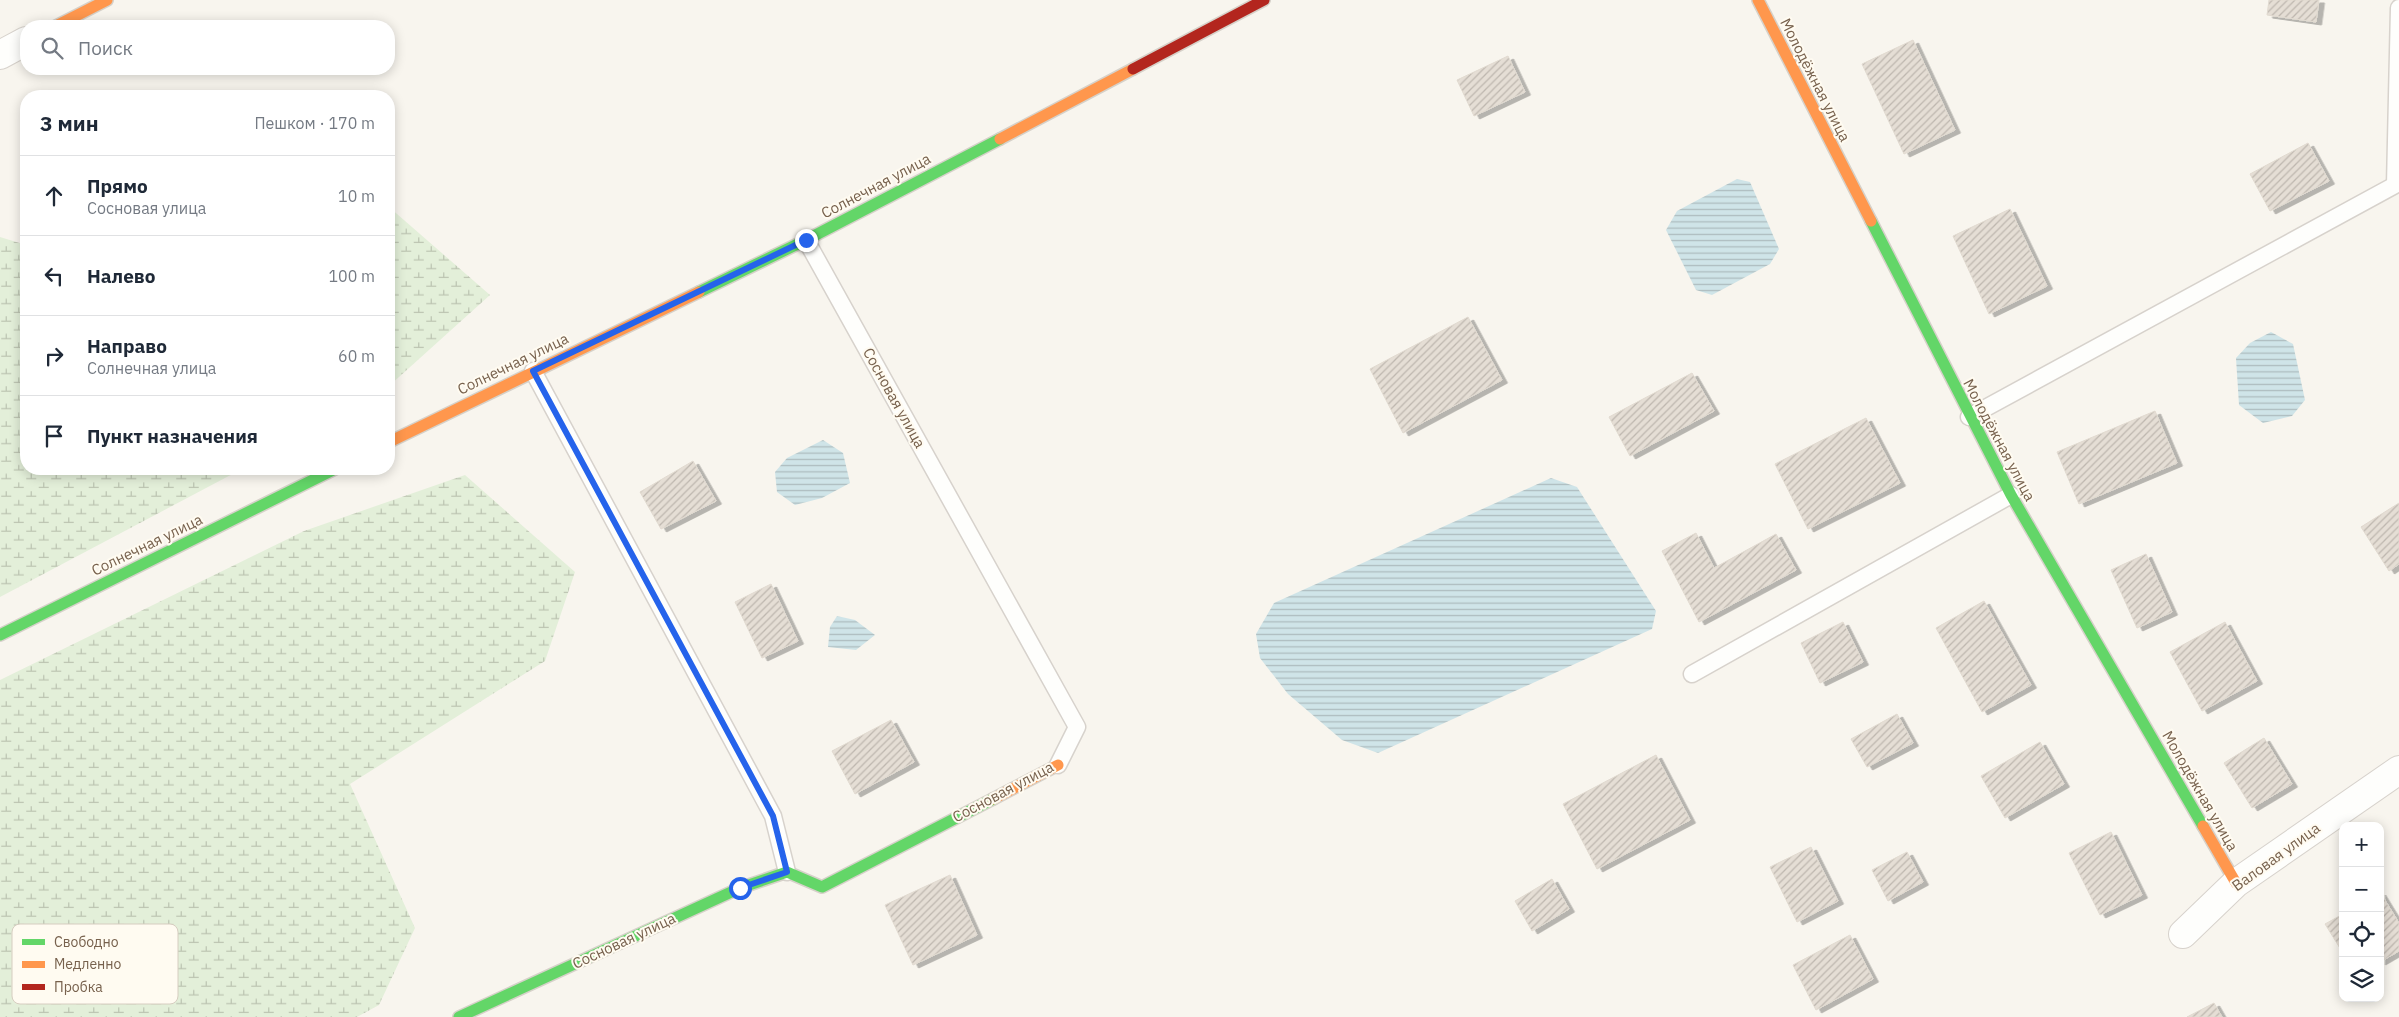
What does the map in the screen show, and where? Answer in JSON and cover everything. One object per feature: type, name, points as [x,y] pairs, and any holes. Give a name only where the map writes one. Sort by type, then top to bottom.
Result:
[{"type":"street","points":[[68,20],[107,0]]},
{"type":"street","name":"Солнечная улица","points":[[395,439],[806,240],[1264,0]]},
{"type":"street","name":"Молодёжная улица","points":[[1758,0],[2011,496],[2236,883]]},
{"type":"street","points":[[0,55],[20,45]]},
{"type":"street","name":"Солнечная улица","points":[[0,635],[323,475]]},
{"type":"street","name":"Сосновая улица","points":[[460,1017],[740,888],[787,872],[822,887],[1058,765]]},
{"type":"street","name":"Валовая улица","points":[[2183,934],[2236,883],[2399,770]]},
{"type":"lane","points":[[1969,416],[2395,185],[2399,8]]},
{"type":"lane","name":"Сосновая улица","points":[[806,240],[1077,727],[1058,765]]},
{"type":"lane","points":[[533,371],[773,816],[787,872]]},
{"type":"lane","points":[[1692,674],[2011,496]]},
{"type":"green space","points":[[395,212],[490,295],[395,381]]},
{"type":"green space","points":[[0,237],[20,243],[20,475],[231,475],[0,597]]},
{"type":"green space","points":[[465,475],[575,572],[545,661],[350,784],[415,928],[379,1005],[357,1017],[0,1017],[0,680],[304,531]]},
{"type":"shaded area","points":[[1737,179],[1750,182],[1779,249],[1770,264],[1712,295],[1696,290],[1666,230],[1677,211]]},
{"type":"shaded area","points":[[2271,332],[2293,344],[2305,400],[2292,416],[2263,423],[2239,405],[2236,358],[2250,343]]},
{"type":"shaded area","points":[[823,440],[843,453],[850,483],[822,498],[795,505],[777,492],[775,472],[787,458]]},
{"type":"shaded area","points":[[1551,478],[1577,487],[1656,611],[1652,629],[1378,753],[1342,740],[1288,694],[1260,658],[1256,634],[1274,603]]},
{"type":"shaded area","points":[[837,616],[855,620],[875,635],[856,650],[828,647],[830,627]]},
{"type":"building","points":[[2269,0],[2319,0],[2316,22],[2267,15]]},
{"type":"building","points":[[1913,40],[1955,130],[1904,154],[1862,64]]},
{"type":"building","points":[[1508,56],[1525,92],[1474,116],[1457,80]]},
{"type":"building","points":[[2308,143],[2329,181],[2270,211],[2250,174]]},
{"type":"building","points":[[2010,209],[2047,286],[1989,314],[1953,236]]},
{"type":"building","points":[[1468,317],[1502,380],[1403,433],[1370,369]]},
{"type":"building","points":[[1692,373],[1714,411],[1630,456],[1609,417]]},
{"type":"building","points":[[2155,411],[2177,463],[2079,504],[2057,452]]},
{"type":"building","points":[[1866,418],[1900,483],[1808,529],[1775,464]]},
{"type":"building","points":[[693,461],[716,501],[661,529],[640,492]]},
{"type":"building","points":[[2399,503],[2399,564],[2389,571],[2361,527]]},
{"type":"building","points":[[1696,533],[1714,568],[1776,534],[1796,570],[1699,622],[1662,551]]},
{"type":"building","points":[[2146,554],[2172,612],[2137,628],[2111,570]]},
{"type":"building","points":[[771,584],[798,641],[762,658],[735,602]]},
{"type":"building","points":[[1984,601],[2031,685],[1982,712],[1936,628]]},
{"type":"building","points":[[1843,622],[1863,662],[1820,683],[1801,643]]},
{"type":"building","points":[[2225,622],[2257,681],[2202,711],[2170,652]]},
{"type":"building","points":[[1897,714],[1913,743],[1867,767],[1851,739]]},
{"type":"building","points":[[891,720],[914,762],[855,794],[832,751]]},
{"type":"building","points":[[2264,738],[2292,784],[2252,808],[2224,763]]},
{"type":"building","points":[[2040,742],[2064,784],[2005,818],[1981,776]]},
{"type":"building","points":[[1656,755],[1690,820],[1597,869],[1563,804]]},
{"type":"building","points":[[2111,832],[2142,895],[2100,915],[2069,853]]},
{"type":"building","points":[[1811,847],[1838,901],[1797,922],[1770,867]]},
{"type":"building","points":[[1907,852],[1923,882],[1888,901],[1872,870]]},
{"type":"building","points":[[950,875],[977,935],[913,965],[885,905]]},
{"type":"building","points":[[1552,879],[1569,909],[1532,931],[1515,901]]},
{"type":"building","points":[[2384,899],[2399,923],[2399,951],[2384,960]]},
{"type":"building","points":[[2339,916],[2339,947],[2325,924]]},
{"type":"building","points":[[1850,935],[1873,979],[1816,1010],[1793,965]]},
{"type":"building","points":[[2214,1003],[2222,1017],[2187,1017]]},
{"type":"traffic: fast","points":[[699,292],[806,240],[1000,139]]},
{"type":"traffic: fast","points":[[1871,221],[2011,495],[2203,826]]},
{"type":"traffic: fast","points":[[0,635],[323,475]]},
{"type":"traffic: fast","points":[[459,1017],[740,888],[787,872],[822,887],[993,799]]},
{"type":"traffic: slow","points":[[68,20],[107,0]]},
{"type":"traffic: slow","points":[[1758,0],[1871,221]]},
{"type":"traffic: slow","points":[[1000,139],[1133,69]]},
{"type":"traffic: slow","points":[[395,439],[699,292]]},
{"type":"traffic: slow","points":[[993,799],[1058,765]]},
{"type":"traffic: slow","points":[[2203,826],[2236,883]]},
{"type":"traffic: jam","points":[[1133,69],[1264,0]]},
{"type":"route","points":[[740,888],[787,872],[773,816],[533,371],[806,240]]}]
